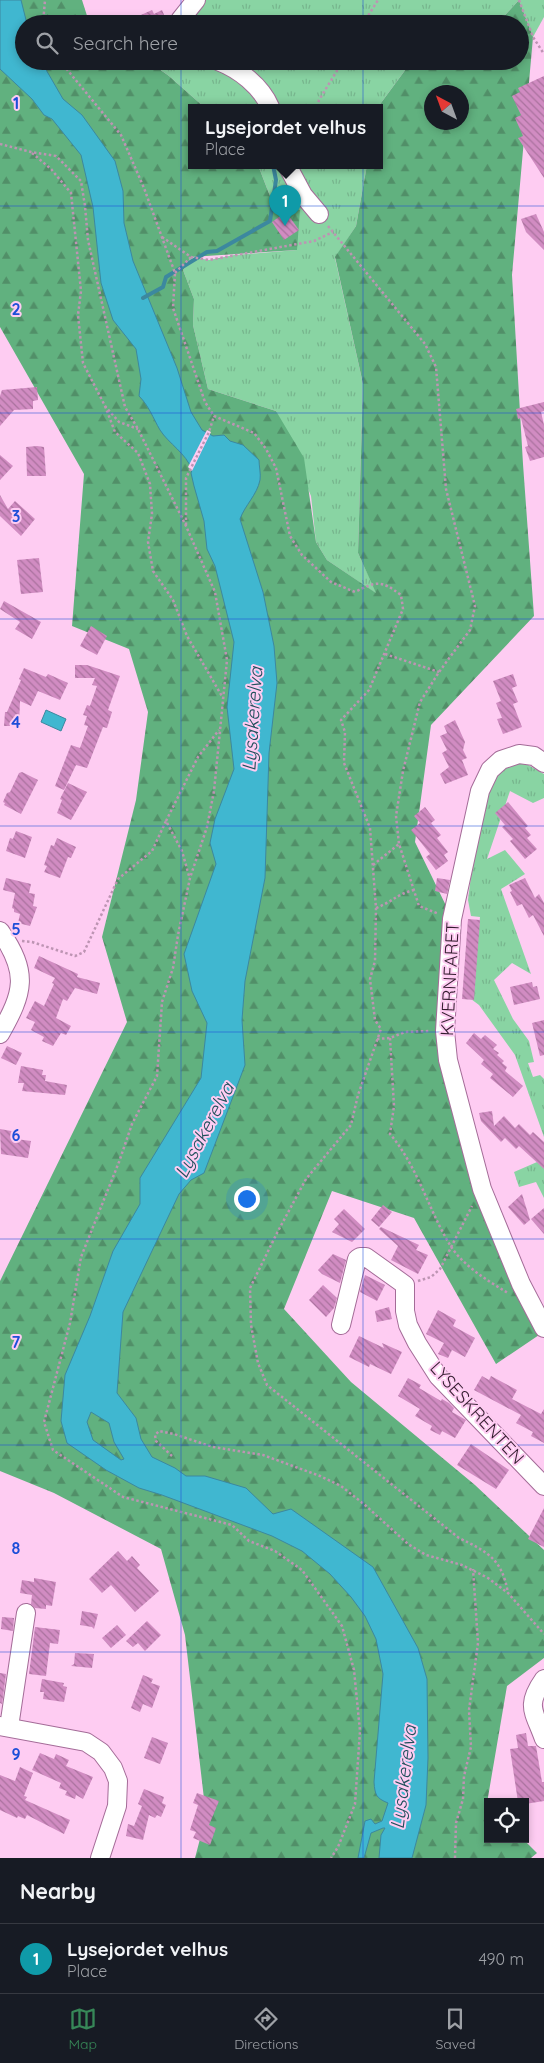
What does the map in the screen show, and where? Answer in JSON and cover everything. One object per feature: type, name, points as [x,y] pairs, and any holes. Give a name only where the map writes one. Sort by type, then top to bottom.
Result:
[{"type":"street","points":[[184,15],[196,0]]},
{"type":"street","points":[[236,70],[256,87],[268,104]]},
{"type":"street","points":[[289,169],[303,195],[319,214]]},
{"type":"street","name":"KVERNFARET","points":[[544,763],[534,756],[520,754],[501,760],[490,770],[480,791],[452,919],[445,1031],[448,1060],[482,1189],[521,1284],[544,1328]]},
{"type":"street","points":[[0,1034],[16,1005],[21,987],[20,973],[3,936]]},
{"type":"street","points":[[341,1325],[357,1259],[360,1257],[366,1257],[405,1285]]},
{"type":"street","name":"LYSESKRENTEN","points":[[405,1285],[405,1311],[408,1325],[438,1376],[544,1486]]},
{"type":"street","points":[[26,1613],[4,1727],[86,1742],[101,1752],[113,1768],[118,1781],[117,1806],[100,1858]]},
{"type":"street","points":[[544,1679],[535,1692],[531,1705],[544,1739]]},
{"type":"path","points":[[44,15],[45,0]]},
{"type":"path","points":[[369,15],[378,0]]},
{"type":"path","points":[[519,0],[525,15]]},
{"type":"path","points":[[529,26],[533,37],[544,54]]},
{"type":"path","points":[[67,70],[121,135],[144,188],[176,273],[173,308],[204,402],[214,416],[254,433],[266,449],[276,468],[290,536],[302,554],[331,582],[354,592],[372,584],[387,585],[401,595],[403,609],[369,690],[341,720],[345,732],[344,763],[370,828],[373,865],[399,844]]},
{"type":"path","points":[[319,104],[339,70]]},
{"type":"path","points":[[0,144],[56,156],[80,181],[86,206],[88,240],[125,407],[186,526],[215,592],[227,660],[214,791],[208,827],[190,878],[178,935],[174,968],[162,1002],[157,1076],[132,1124],[81,1258],[70,1323],[44,1422],[53,1450],[123,1496],[232,1525],[249,1541],[275,1551],[302,1570],[342,1626],[354,1670],[360,1731],[354,1804],[338,1847],[331,1858]]},
{"type":"path","points":[[31,152],[51,169],[70,192],[81,291],[78,315],[83,363],[115,432],[138,453],[150,484],[152,514],[148,542],[153,571],[173,600],[187,636],[223,698]]},
{"type":"path","points":[[319,214],[425,344],[436,367],[446,489],[475,606],[470,630],[439,672],[420,702],[403,771],[396,816],[399,844],[419,906],[452,919]]},
{"type":"path","points":[[161,237],[191,257],[209,260],[314,242],[333,232]]},
{"type":"path","points":[[176,273],[191,257]]},
{"type":"path","points":[[104,406],[119,422],[138,430]]},
{"type":"path","points":[[186,526],[186,478],[209,432],[214,416]]},
{"type":"path","points":[[385,654],[439,672]]},
{"type":"path","points":[[3,936],[32,942],[75,956],[84,952],[118,880],[152,851],[198,758],[220,729]]},
{"type":"path","points":[[166,821],[182,851],[190,878]]},
{"type":"path","points":[[376,908],[387,904],[400,893],[414,890]]},
{"type":"path","points":[[378,1039],[390,1038],[405,1032],[445,1031]]},
{"type":"path","points":[[390,1038],[394,1106],[390,1134],[403,1149],[451,1246],[481,1277],[510,1294]]},
{"type":"path","points":[[405,1285],[431,1277],[440,1269],[482,1189]]},
{"type":"path","points":[[172,1456],[156,1440],[155,1434],[159,1431],[213,1447],[262,1455],[320,1476],[341,1486],[408,1544],[426,1555],[474,1569],[488,1578],[508,1593],[544,1634]]},
{"type":"path","points":[[455,1858],[456,1823],[463,1799],[464,1776],[471,1747],[469,1710],[478,1643],[474,1569]]},
{"type":"green space","points":[[0,0],[82,0],[87,15],[15,15],[15,70],[161,70],[201,104],[188,104],[188,169],[260,169],[273,204],[300,210],[297,250],[191,257],[183,270],[194,299],[193,325],[208,389],[276,411],[304,458],[316,542],[327,560],[376,593],[358,553],[363,384],[335,257],[356,226],[366,169],[383,169],[383,104],[380,104],[405,70],[529,70],[529,26],[533,37],[512,275],[534,616],[431,725],[415,842],[451,916],[447,978],[464,1151],[491,1236],[521,1284],[539,1335],[496,1364],[414,1218],[332,1191],[284,1309],[351,1382],[475,1485],[544,1550],[544,1658],[507,1686],[488,1798],[484,1798],[484,1843],[527,1843],[537,1853],[531,1858],[195,1858],[206,1816],[185,1635],[161,1549],[54,1493],[0,1471],[0,1281],[127,1022],[102,937],[136,800],[148,712],[129,649],[72,626],[84,474],[0,327]]},
{"type":"green space","points":[[187,0],[519,0],[505,15],[180,15]]},
{"type":"green space","points":[[519,0],[544,0],[544,17],[533,37],[529,26],[529,15],[525,15]]},
{"type":"green space","points":[[519,0],[525,15],[505,15]]},
{"type":"green space","points":[[161,70],[405,70],[380,104],[201,104]]},
{"type":"green space","points":[[260,169],[366,169],[356,226],[335,258],[363,384],[358,553],[377,594],[327,560],[316,542],[311,496],[276,411],[208,389],[193,325],[194,299],[183,270],[191,257],[209,260],[234,255],[297,250],[273,204]]},
{"type":"green space","points":[[516,758],[544,774],[544,798],[533,803],[510,791],[487,859],[505,850],[525,874],[501,889],[531,974],[512,963],[494,980],[513,1019],[529,1041],[534,1062],[528,1063],[533,1077],[540,1075],[544,1079],[544,1137],[515,1055],[479,1005],[471,999],[480,917],[471,916],[468,900],[475,844],[489,791],[502,767]]},
{"type":"green space","points":[[544,1159],[544,1198],[536,1182],[519,1187],[514,1172]]},
{"type":"water","name":"Lysakerelva","points":[[0,0],[21,0],[25,15],[15,15],[15,70],[46,70],[63,99],[82,115],[115,161],[123,191],[124,223],[133,261],[177,368],[191,412],[202,430],[213,436],[224,435],[230,441],[243,445],[259,460],[260,480],[240,519],[263,592],[274,646],[277,683],[269,753],[265,878],[245,981],[242,1020],[245,1065],[204,1173],[191,1180],[179,1194],[123,1312],[117,1393],[136,1418],[141,1439],[152,1457],[175,1468],[186,1476],[205,1476],[246,1488],[273,1514],[291,1509],[373,1567],[418,1648],[427,1679],[428,1758],[426,1805],[412,1858],[379,1858],[381,1835],[385,1828],[383,1828],[371,1833],[364,1858],[358,1858],[365,1821],[371,1819],[375,1824],[382,1821],[388,1803],[377,1796],[374,1782],[383,1674],[376,1639],[365,1616],[351,1597],[330,1574],[302,1551],[272,1536],[139,1488],[106,1470],[67,1443],[61,1421],[65,1375],[90,1316],[113,1251],[140,1204],[140,1178],[201,1078],[207,1023],[192,991],[184,954],[216,864],[210,843],[215,819],[234,769],[227,707],[234,642],[215,566],[207,549],[204,521],[194,486],[192,470],[182,454],[160,430],[139,396],[141,379],[136,349],[113,320],[101,283],[93,207],[81,155],[52,119],[44,115],[32,99],[0,69]],"holes":[[[91,1412],[109,1423],[114,1442],[124,1459],[121,1460],[93,1440],[87,1422]]]},
{"type":"water","points":[[46,710],[66,719],[61,731],[41,722]]},
{"type":"pier","points":[[207,430],[211,432],[192,471],[188,467]]},
{"type":"building","points":[[152,10],[154,14],[162,10],[164,15],[141,15]]},
{"type":"building","points":[[544,76],[544,178],[518,138],[523,136],[515,118],[521,115],[512,96],[520,92],[518,88]]},
{"type":"building","points":[[286,212],[299,230],[284,240],[272,222]]},
{"type":"building","points":[[536,214],[544,232],[544,250],[526,232],[521,219]]},
{"type":"building","points":[[37,387],[38,400],[33,401],[33,409],[14,410],[0,426],[0,396],[2,390]]},
{"type":"building","points":[[544,402],[544,411],[541,412],[544,425],[544,457],[530,461],[525,447],[528,446],[521,418],[518,419],[516,409]]},
{"type":"building","points":[[26,447],[44,447],[46,476],[27,476]]},
{"type":"building","points":[[0,455],[13,466],[0,480]]},
{"type":"building","points":[[0,495],[8,509],[15,501],[35,519],[21,536],[0,516]]},
{"type":"building","points":[[39,558],[43,592],[21,594],[17,560]]},
{"type":"building","points":[[4,601],[41,622],[32,639],[15,629],[20,622],[0,609]]},
{"type":"building","points":[[91,626],[107,636],[97,655],[80,646]]},
{"type":"building","points":[[75,665],[87,665],[120,676],[108,710],[112,712],[107,728],[103,727],[87,768],[76,765],[64,790],[55,786],[71,745],[80,748],[88,726],[84,725],[87,716],[83,715],[87,705],[90,706],[97,686],[92,685],[95,678],[75,678]]},
{"type":"building","points":[[24,668],[46,677],[48,674],[68,683],[60,700],[38,691],[31,706],[20,701],[19,726],[4,726],[5,712],[7,712],[21,680],[19,679]]},
{"type":"building","points":[[513,674],[517,686],[512,688],[518,702],[513,704],[522,727],[503,734],[497,719],[502,718],[496,703],[501,701],[493,681]]},
{"type":"building","points":[[455,720],[465,742],[463,750],[467,758],[462,760],[468,775],[445,784],[440,774],[449,767],[442,753],[447,750],[440,736],[447,733],[444,726]]},
{"type":"building","points":[[22,772],[38,780],[21,814],[4,805],[5,803],[3,802],[19,773]]},
{"type":"building","points":[[68,783],[87,792],[71,820],[57,813],[62,800],[60,799]]},
{"type":"building","points":[[508,802],[528,826],[525,828],[531,835],[527,838],[537,849],[525,859],[510,841],[513,839],[502,827],[505,825],[495,813]]},
{"type":"building","points":[[425,807],[435,820],[431,823],[441,835],[437,838],[448,852],[444,855],[448,861],[436,870],[426,857],[430,854],[411,830],[420,823],[414,816]]},
{"type":"building","points":[[16,831],[32,837],[25,858],[6,851],[10,838],[13,839]]},
{"type":"building","points":[[57,838],[76,847],[71,858],[68,857],[60,878],[44,872],[47,866],[44,865],[51,845],[54,846]]},
{"type":"building","points":[[6,878],[31,884],[29,893],[35,894],[33,906],[37,907],[30,926],[18,923],[20,914],[14,912],[12,908],[15,893],[3,890]]},
{"type":"building","points":[[437,878],[450,880],[447,894],[435,891]]},
{"type":"building","points":[[525,878],[535,898],[539,894],[544,903],[544,936],[533,915],[529,918],[522,904],[517,906],[510,892],[512,891],[509,885]]},
{"type":"building","points":[[468,919],[480,920],[474,1000],[462,999]]},
{"type":"building","points":[[39,956],[78,974],[77,977],[100,983],[97,994],[75,988],[67,1001],[63,999],[56,1018],[71,1026],[66,1035],[61,1033],[53,1046],[42,1041],[44,1037],[31,1030],[35,1022],[26,1018],[35,1001],[44,1006],[54,984],[52,983],[55,978],[34,968]]},
{"type":"building","points":[[532,982],[533,987],[537,986],[540,999],[514,1005],[510,987]]},
{"type":"building","points":[[544,1020],[544,1055],[540,1056],[532,1023]]},
{"type":"building","points":[[474,1033],[481,1039],[485,1035],[497,1045],[493,1049],[499,1053],[497,1055],[504,1061],[502,1063],[507,1067],[505,1071],[523,1086],[513,1097],[490,1078],[493,1074],[481,1064],[484,1060],[466,1043]]},
{"type":"building","points":[[7,1046],[22,1053],[16,1065],[1,1058]]},
{"type":"building","points":[[21,1066],[43,1070],[42,1075],[46,1075],[45,1081],[67,1085],[65,1095],[22,1091],[24,1083],[18,1083]]},
{"type":"building","points":[[492,1111],[494,1126],[504,1116],[515,1128],[519,1124],[530,1135],[533,1132],[544,1142],[544,1169],[519,1146],[516,1149],[505,1138],[501,1142],[481,1121],[479,1113]]},
{"type":"building","points":[[0,1129],[17,1132],[16,1139],[31,1141],[28,1158],[1,1154]]},
{"type":"building","points":[[522,1194],[530,1220],[524,1225],[508,1207]]},
{"type":"building","points":[[383,1205],[392,1212],[379,1227],[371,1220]]},
{"type":"building","points":[[544,1208],[544,1234],[531,1219]]},
{"type":"building","points":[[344,1209],[365,1229],[352,1242],[332,1232],[339,1224],[334,1219]]},
{"type":"building","points":[[381,1227],[419,1245],[416,1250],[428,1255],[418,1274],[391,1260],[398,1246],[379,1229]]},
{"type":"building","points":[[333,1254],[346,1260],[340,1283],[318,1270]]},
{"type":"building","points":[[365,1275],[385,1285],[377,1301],[360,1292]]},
{"type":"building","points":[[323,1285],[337,1298],[334,1308],[326,1317],[309,1300]]},
{"type":"building","points":[[389,1307],[392,1319],[377,1322],[375,1311]]},
{"type":"building","points":[[438,1310],[456,1320],[453,1326],[475,1338],[465,1357],[452,1350],[448,1358],[438,1354],[444,1343],[426,1334]]},
{"type":"building","points":[[359,1336],[384,1348],[382,1343],[402,1352],[391,1374],[370,1364],[369,1367],[349,1357]]},
{"type":"building","points":[[482,1376],[489,1380],[491,1376],[517,1390],[512,1399],[541,1414],[544,1409],[544,1443],[531,1436],[533,1432],[516,1423],[521,1415],[474,1390]]},
{"type":"building","points":[[408,1378],[421,1385],[419,1388],[441,1401],[442,1399],[449,1403],[454,1408],[452,1412],[466,1420],[455,1438],[442,1431],[440,1435],[430,1430],[432,1426],[415,1416],[420,1409],[398,1396]]},
{"type":"building","points":[[471,1444],[509,1470],[496,1489],[457,1465]]},
{"type":"building","points":[[544,1508],[544,1547],[528,1539]]},
{"type":"building","points":[[118,1551],[127,1561],[132,1556],[140,1565],[137,1568],[159,1591],[135,1612],[111,1585],[102,1593],[89,1579]]},
{"type":"building","points":[[34,1578],[56,1582],[52,1606],[46,1605],[46,1609],[35,1608],[31,1604],[32,1595],[20,1593],[22,1580],[34,1582]]},
{"type":"building","points":[[82,1611],[98,1614],[94,1629],[80,1625]]},
{"type":"building","points":[[2,1617],[14,1618],[13,1631],[1,1629]]},
{"type":"building","points":[[147,1621],[161,1635],[145,1651],[138,1643],[133,1647],[126,1641]]},
{"type":"building","points":[[117,1625],[126,1635],[111,1648],[102,1638]]},
{"type":"building","points":[[35,1627],[60,1630],[58,1644],[50,1643],[46,1676],[29,1674]]},
{"type":"building","points":[[75,1653],[94,1654],[92,1668],[71,1666],[74,1664]]},
{"type":"building","points":[[0,1673],[6,1674],[2,1704],[0,1703]]},
{"type":"building","points":[[143,1675],[153,1679],[151,1683],[160,1686],[152,1708],[143,1704],[140,1712],[131,1708]]},
{"type":"building","points":[[42,1679],[64,1683],[63,1686],[67,1687],[64,1702],[43,1699],[44,1692],[40,1692]]},
{"type":"building","points":[[526,1733],[528,1746],[536,1746],[542,1782],[544,1782],[544,1801],[529,1803],[529,1798],[517,1798],[510,1749],[518,1748],[516,1735]]},
{"type":"building","points":[[152,1737],[168,1743],[160,1764],[144,1758]]},
{"type":"building","points":[[40,1753],[54,1759],[56,1754],[69,1760],[66,1766],[93,1777],[83,1799],[76,1795],[75,1799],[65,1795],[67,1791],[59,1788],[61,1783],[32,1770]]},
{"type":"building","points":[[20,1767],[33,1773],[24,1796],[27,1797],[25,1800],[70,1820],[64,1834],[27,1815],[25,1819],[18,1816],[17,1818],[0,1810],[0,1775],[15,1781]]},
{"type":"building","points":[[144,1789],[164,1797],[162,1803],[166,1805],[161,1817],[157,1815],[155,1818],[149,1815],[143,1840],[126,1836],[128,1824],[134,1826],[142,1806],[138,1804]]},
{"type":"building","points":[[197,1793],[219,1801],[209,1825],[216,1828],[210,1845],[193,1838],[196,1832],[190,1830],[198,1805],[193,1803]]},
{"type":"waterway","points":[[143,298],[163,287],[166,277],[207,252],[217,251],[270,221],[276,180],[274,169]]},
{"type":"place","name":"Lysejordet velhus","points":[[285,226]]}]
